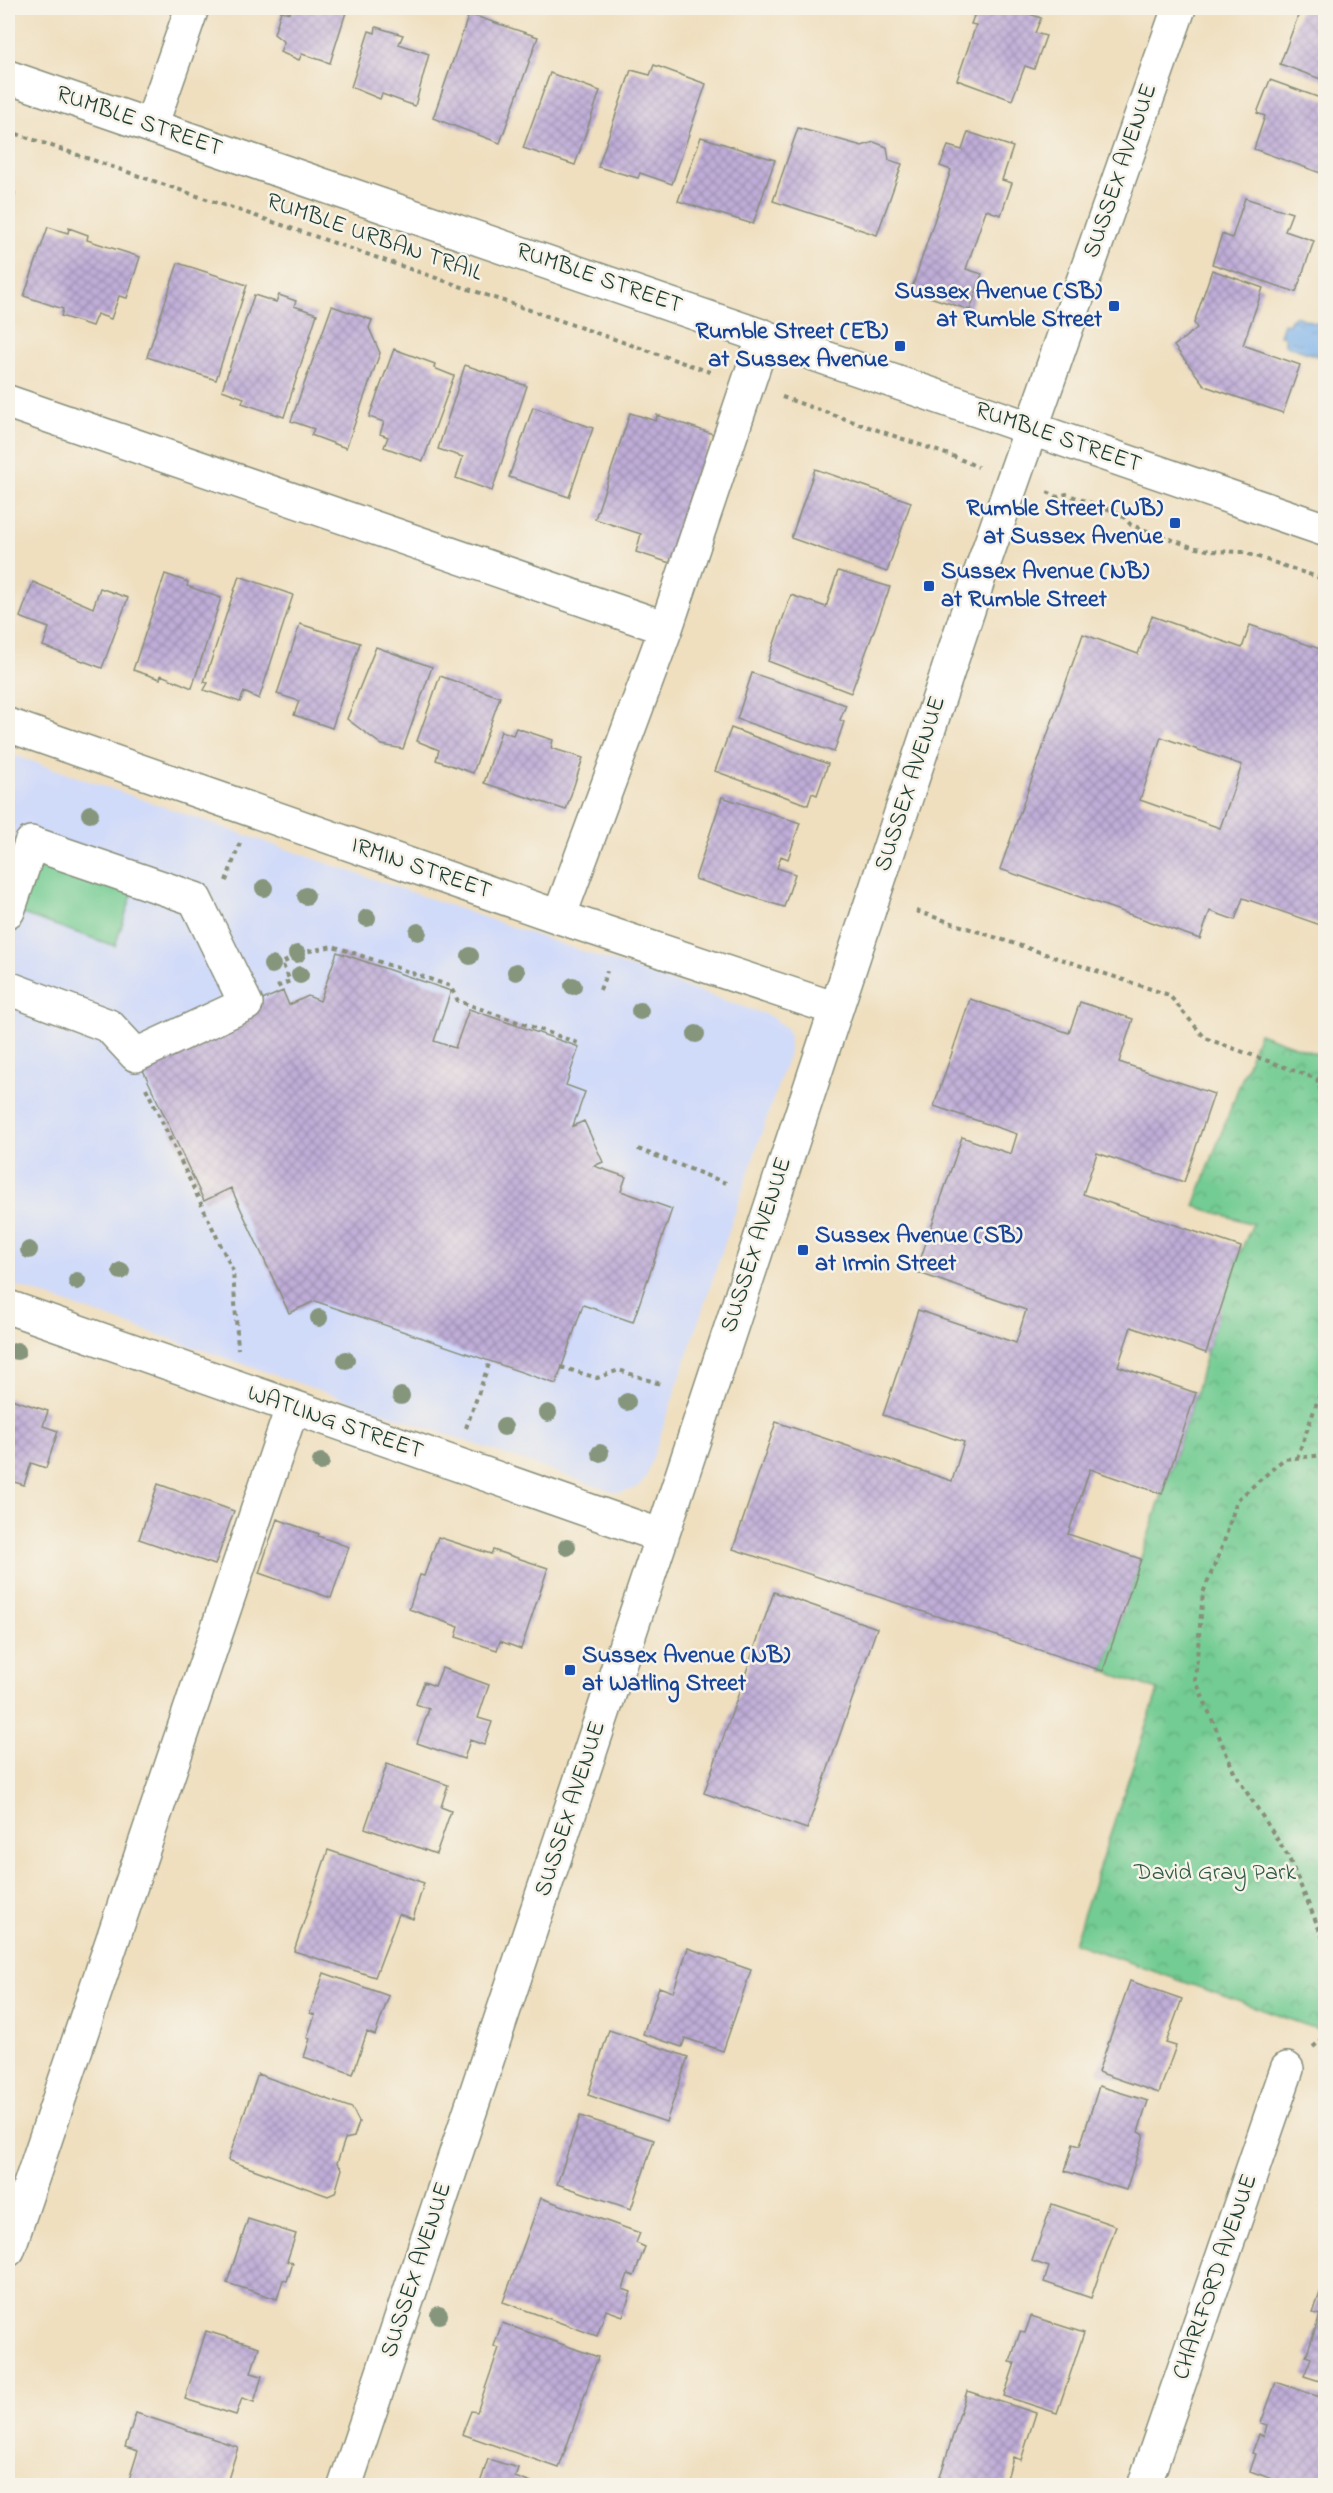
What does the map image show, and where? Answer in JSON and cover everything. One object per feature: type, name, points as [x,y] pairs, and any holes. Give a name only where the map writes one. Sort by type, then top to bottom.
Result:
[{"type":"street","points":[[152,126],[192,8]]},
{"type":"street","name":"SUSSEX AVENUE","points":[[345,2486],[979,578],[1179,8]]},
{"type":"street","name":"RUMBLE STREET","points":[[8,77],[1326,531]]},
{"type":"street","points":[[559,917],[666,628],[764,336]]},
{"type":"street","points":[[8,402],[666,628]]},
{"type":"street","name":"IRMIN STREET","points":[[8,725],[559,917],[836,1009]]},
{"type":"street","points":[[8,910],[31,843],[195,898],[246,1004],[136,1055],[109,1026],[8,988]]},
{"type":"street","name":"WATLING STREET","points":[[8,1307],[662,1536]]},
{"type":"street","points":[[8,2250],[292,1408]]},
{"type":"street","name":"CHARLFORD AVENUE","points":[[1144,2486],[1287,2069]]},
{"type":"path","name":"RUMBLE URBAN TRAIL","points":[[8,131],[721,376]]},
{"type":"path","points":[[778,396],[955,457],[982,469]]},
{"type":"path","points":[[1047,492],[1058,496],[1066,494],[1121,514],[1131,525],[1192,547],[1212,551],[1244,552],[1326,580]]},
{"type":"path","points":[[231,869],[242,839]]},
{"type":"path","points":[[916,911],[1169,995],[1205,1038],[1317,1079],[1326,1109]]},
{"type":"path","points":[[275,988],[290,981],[282,963],[305,952],[333,946],[450,986],[458,1001],[581,1044]]},
{"type":"path","points":[[600,990],[610,961]]},
{"type":"path","points":[[123,1042],[233,1271],[238,1354]]},
{"type":"path","points":[[638,1149],[726,1183]]},
{"type":"path","points":[[464,1432],[490,1361]]},
{"type":"path","points":[[561,1367],[597,1378],[619,1370],[660,1384]]},
{"type":"path","points":[[1297,1458],[1326,1377]]},
{"type":"path","points":[[1326,1455],[1284,1459],[1237,1500],[1224,1542],[1203,1593],[1195,1679],[1235,1774],[1288,1856],[1326,1945]]},
{"type":"shaded area","points":[[8,753],[770,1016],[785,1027],[790,1035],[789,1052],[646,1478],[641,1484],[621,1493],[610,1491],[8,1283]]},
{"type":"green space","points":[[31,843],[137,880],[115,946],[8,909]]},
{"type":"green space","name":"David Gray Park","points":[[1259,1033],[1325,1057],[1325,2032],[1074,1943],[1158,1690],[1103,1671],[1196,1393],[1220,1307],[1253,1224],[1194,1206]]},
{"type":"water","points":[[1295,316],[1325,326],[1325,359],[1285,345],[1285,336],[1280,335],[1284,323],[1289,324],[1291,318]]},
{"type":"building","points":[[292,8],[347,9],[330,63],[302,54],[299,60],[280,52],[284,42],[274,34],[281,11],[290,13]]},
{"type":"building","points":[[977,8],[1012,8],[1041,18],[1035,33],[1046,36],[1034,69],[1025,66],[1012,100],[957,80],[976,25],[971,24]]},
{"type":"building","points":[[1301,8],[1326,9],[1326,81],[1280,64]]},
{"type":"building","points":[[469,14],[538,37],[500,143],[433,118]]},
{"type":"building","points":[[376,27],[403,35],[399,44],[429,54],[415,106],[382,94],[380,99],[351,87],[369,31],[375,33]]},
{"type":"building","points":[[654,65],[706,84],[672,184],[640,173],[638,178],[598,167],[631,70],[650,75]]},
{"type":"building","points":[[550,73],[600,91],[575,165],[523,148]]},
{"type":"building","points":[[1270,80],[1326,100],[1326,175],[1254,149],[1265,116],[1257,113]]},
{"type":"building","points":[[798,128],[862,146],[874,142],[887,147],[889,160],[902,164],[877,235],[773,201]]},
{"type":"building","points":[[968,132],[1013,147],[1002,180],[1012,183],[1001,215],[986,210],[966,269],[982,274],[970,310],[911,291],[951,170],[940,166],[948,146],[962,150]]},
{"type":"building","points":[[701,137],[775,160],[753,224],[678,201]]},
{"type":"building","points":[[8,190],[15,193],[8,214]]},
{"type":"building","points":[[1245,198],[1292,213],[1285,231],[1314,241],[1296,292],[1212,264],[1222,234],[1232,238]]},
{"type":"building","points":[[48,227],[68,233],[69,228],[88,235],[87,240],[140,257],[127,298],[119,296],[111,319],[97,314],[92,326],[61,316],[63,309],[24,296]]},
{"type":"building","points":[[178,263],[247,285],[216,380],[147,357]]},
{"type":"building","points":[[1212,270],[1263,288],[1243,345],[1300,365],[1283,413],[1205,386],[1174,346],[1197,328],[1194,323]]},
{"type":"building","points":[[254,295],[276,302],[279,295],[296,301],[294,306],[317,314],[284,417],[242,403],[244,398],[222,390]]},
{"type":"building","points":[[332,306],[372,320],[369,328],[380,353],[346,448],[311,435],[314,429],[291,421]]},
{"type":"building","points":[[394,349],[435,364],[434,368],[454,376],[423,461],[384,447],[388,437],[380,434],[384,422],[369,417]]},
{"type":"building","points":[[465,365],[527,386],[492,491],[456,478],[463,457],[438,449]]},
{"type":"building","points":[[533,407],[593,428],[569,497],[509,477]]},
{"type":"building","points":[[630,413],[656,421],[657,415],[713,434],[670,563],[636,552],[641,534],[595,519]]},
{"type":"building","points":[[815,469],[911,502],[887,572],[791,538]]},
{"type":"building","points":[[838,571],[890,587],[851,693],[768,661],[791,595],[826,607]]},
{"type":"building","points":[[165,574],[188,582],[187,586],[221,598],[192,688],[161,675],[160,679],[133,670]]},
{"type":"building","points":[[239,576],[293,595],[259,699],[244,692],[240,702],[204,690],[208,683],[204,682]]},
{"type":"building","points":[[33,582],[93,608],[100,588],[128,598],[102,668],[43,646],[49,628],[20,617]]},
{"type":"building","points":[[1152,616],[1242,648],[1250,625],[1326,651],[1326,927],[1243,898],[1235,920],[1210,911],[1200,939],[1000,869],[1083,634],[1138,654]],"holes":[[[1161,737],[1242,765],[1220,828],[1140,800]]]},
{"type":"building","points":[[300,624],[360,643],[332,728],[294,715],[299,701],[277,694]]},
{"type":"building","points":[[376,647],[432,667],[403,749],[382,745],[347,719]]},
{"type":"building","points":[[752,673],[846,705],[840,720],[844,722],[834,752],[737,719]]},
{"type":"building","points":[[440,676],[500,697],[473,773],[436,760],[439,750],[417,741]]},
{"type":"building","points":[[516,728],[553,740],[551,748],[583,758],[566,810],[484,783],[501,731],[513,735]]},
{"type":"building","points":[[731,728],[828,764],[817,795],[812,793],[808,805],[715,771]]},
{"type":"building","points":[[722,797],[800,823],[788,859],[781,856],[777,868],[795,874],[784,907],[695,879]]},
{"type":"building","points":[[337,952],[451,991],[434,1041],[455,1048],[469,1009],[579,1047],[566,1085],[585,1092],[573,1126],[584,1121],[603,1162],[594,1166],[626,1177],[621,1191],[672,1209],[633,1322],[583,1305],[556,1384],[315,1301],[289,1313],[231,1188],[204,1201],[136,1055],[283,991],[289,1005],[308,996],[320,1001]]},
{"type":"building","points":[[970,999],[1069,1033],[1080,1002],[1133,1019],[1119,1062],[1214,1094],[1184,1182],[1097,1153],[1083,1194],[1241,1247],[1206,1353],[1131,1327],[1118,1366],[1196,1393],[1162,1494],[1090,1469],[1068,1534],[1141,1559],[1103,1671],[733,1549],[776,1422],[952,1481],[964,1442],[883,1415],[918,1310],[1016,1343],[1026,1310],[916,1272],[962,1137],[1011,1154],[1017,1134],[934,1106]]},
{"type":"building","points":[[8,1398],[48,1411],[43,1426],[58,1431],[46,1468],[31,1463],[24,1485],[8,1480]]},
{"type":"building","points":[[158,1484],[234,1511],[215,1565],[139,1539]]},
{"type":"building","points":[[277,1519],[349,1547],[331,1598],[259,1573]]},
{"type":"building","points":[[438,1537],[491,1554],[493,1550],[548,1568],[521,1649],[500,1641],[497,1650],[456,1637],[459,1627],[409,1609],[420,1575],[424,1576]]},
{"type":"building","points":[[774,1592],[877,1628],[807,1829],[704,1793]]},
{"type":"building","points":[[442,1668],[489,1685],[478,1718],[492,1722],[484,1745],[470,1740],[464,1759],[417,1743],[429,1709],[416,1704],[424,1682],[435,1686]]},
{"type":"building","points":[[387,1764],[448,1785],[441,1807],[451,1811],[436,1854],[365,1828]]},
{"type":"building","points":[[328,1850],[424,1883],[413,1919],[399,1914],[375,1977],[294,1951]]},
{"type":"building","points":[[688,1948],[751,1970],[723,2051],[685,2038],[682,2047],[643,2034],[659,1987],[673,1992]]},
{"type":"building","points":[[324,1973],[389,1996],[375,2035],[367,2032],[353,2074],[304,2057],[310,2039],[307,2038],[315,2015],[310,2013]]},
{"type":"building","points":[[1130,1981],[1182,1999],[1166,2043],[1176,2046],[1159,2093],[1098,2072]]},
{"type":"building","points":[[609,2030],[688,2057],[666,2122],[588,2095]]},
{"type":"building","points":[[258,2074],[352,2108],[359,2122],[354,2137],[345,2139],[337,2163],[342,2169],[335,2193],[328,2196],[228,2160]]},
{"type":"building","points":[[1099,2086],[1148,2101],[1138,2132],[1144,2135],[1126,2190],[1065,2171],[1073,2144],[1080,2146]]},
{"type":"building","points":[[580,2116],[654,2140],[631,2209],[557,2184]]},
{"type":"building","points":[[541,2198],[640,2233],[636,2243],[645,2247],[634,2276],[628,2274],[623,2289],[631,2292],[623,2316],[606,2310],[597,2336],[503,2302]]},
{"type":"building","points":[[1052,2204],[1116,2226],[1091,2298],[1044,2282],[1049,2267],[1032,2261]]},
{"type":"building","points":[[248,2219],[296,2234],[287,2261],[293,2263],[287,2281],[283,2280],[277,2299],[227,2283]]},
{"type":"building","points":[[1325,2278],[1326,2383],[1304,2376],[1311,2358],[1306,2356],[1320,2315],[1313,2313]]},
{"type":"building","points":[[1031,2316],[1084,2333],[1057,2413],[1004,2396],[1015,2363],[1010,2362],[1020,2332],[1025,2333]]},
{"type":"building","points":[[502,2323],[598,2357],[559,2468],[462,2434],[471,2411],[477,2412],[499,2348],[494,2346]]},
{"type":"building","points":[[206,2331],[259,2347],[251,2373],[262,2376],[254,2402],[242,2398],[236,2415],[185,2399]]},
{"type":"building","points":[[1276,2382],[1326,2399],[1326,2486],[1292,2486],[1250,2471],[1256,2454],[1252,2453],[1259,2434],[1264,2436],[1267,2425],[1261,2423]]},
{"type":"building","points":[[967,2391],[1036,2413],[1021,2460],[1013,2457],[1005,2486],[937,2486]]},
{"type":"building","points":[[136,2413],[238,2447],[226,2486],[127,2486],[138,2451],[125,2447]]},
{"type":"building","points":[[488,2459],[518,2468],[515,2477],[534,2484],[533,2486],[479,2486]]},
{"type":"place","name":"Sussex Avenue (SB) at Rumble Street","points":[[1114,306]]},
{"type":"place","name":"Rumble Street (EB) at Sussex Avenue","points":[[900,346]]},
{"type":"place","name":"Rumble Street (WB) at Sussex Avenue","points":[[1175,523]]},
{"type":"place","name":"Sussex Avenue (NB) at Rumble Street","points":[[929,586]]},
{"type":"place","name":"Sussex Avenue (SB) at Irmin Street","points":[[803,1250]]},
{"type":"place","name":"Sussex Avenue (NB) at Watling Street","points":[[570,1670]]}]
